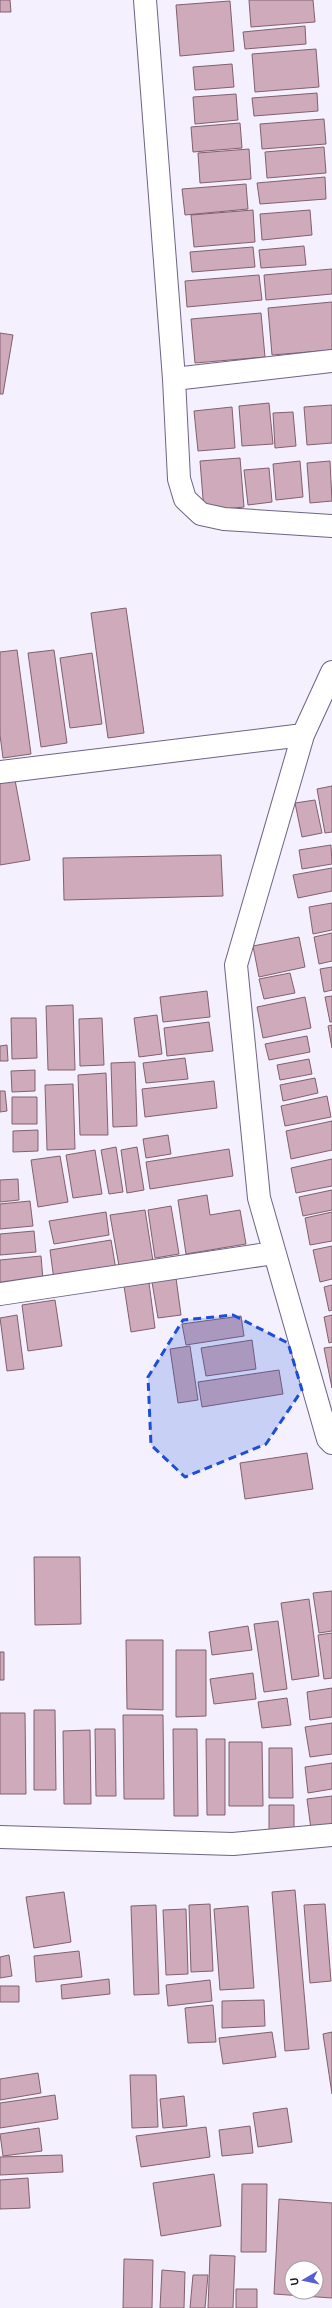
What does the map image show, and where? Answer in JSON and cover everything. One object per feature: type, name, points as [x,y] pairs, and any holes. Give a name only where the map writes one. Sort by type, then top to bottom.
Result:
[{"type":"street","points":[[145,0],[174,379],[179,479],[185,499],[201,514],[224,518],[332,526]]},
{"type":"street","points":[[174,379],[332,362]]},
{"type":"street","points":[[332,672],[303,735],[236,965],[259,1198],[328,1439],[332,1443]]},
{"type":"street","points":[[0,772],[303,735]]},
{"type":"street","points":[[0,1294],[274,1253]]},
{"type":"street","points":[[0,1837],[233,1844],[332,1834]]},
{"type":"highlighted area","points":[[233,1315],[288,1343],[302,1390],[266,1444],[185,1477],[151,1445],[148,1377],[183,1320]]},
{"type":"building","points":[[0,0],[10,0],[11,12],[0,12]]},
{"type":"building","points":[[249,0],[313,0],[315,22],[251,27]]},
{"type":"building","points":[[230,1],[234,51],[180,56],[176,5]]},
{"type":"building","points":[[305,26],[306,44],[245,49],[243,32]]},
{"type":"building","points":[[316,49],[319,87],[255,92],[252,54]]},
{"type":"building","points":[[232,64],[234,87],[195,90],[193,67]]},
{"type":"building","points":[[317,93],[318,111],[254,116],[252,98]]},
{"type":"building","points":[[236,94],[238,120],[195,124],[193,97]]},
{"type":"building","points":[[324,119],[326,144],[262,149],[260,124]]},
{"type":"building","points":[[240,123],[242,148],[193,152],[191,127]]},
{"type":"building","points":[[324,147],[326,173],[267,178],[265,152]]},
{"type":"building","points":[[249,149],[251,179],[200,183],[198,153]]},
{"type":"building","points":[[325,177],[326,199],[260,204],[257,183]]},
{"type":"building","points":[[246,184],[248,209],[185,215],[182,189]]},
{"type":"building","points":[[253,210],[255,242],[194,247],[191,215]]},
{"type":"building","points":[[310,210],[312,235],[262,240],[260,214]]},
{"type":"building","points":[[304,246],[306,265],[261,268],[259,250]]},
{"type":"building","points":[[253,247],[255,267],[192,272],[190,252]]},
{"type":"building","points":[[332,269],[332,294],[266,300],[264,275]]},
{"type":"building","points":[[259,275],[262,300],[187,307],[185,281]]},
{"type":"building","points":[[332,302],[332,350],[272,355],[268,308]]},
{"type":"building","points":[[261,313],[265,357],[195,363],[191,319]]},
{"type":"building","points":[[0,333],[13,335],[3,394],[0,394]]},
{"type":"building","points":[[269,403],[273,444],[242,446],[239,406]]},
{"type":"building","points":[[332,405],[332,443],[307,445],[304,407]]},
{"type":"building","points":[[232,407],[235,448],[198,451],[194,411]]},
{"type":"building","points":[[293,412],[296,446],[275,448],[273,413]]},
{"type":"building","points":[[240,458],[244,507],[204,511],[200,461]]},
{"type":"building","points":[[300,461],[303,497],[276,500],[273,464]]},
{"type":"building","points":[[330,461],[332,501],[310,503],[307,463]]},
{"type":"building","points":[[269,468],[272,502],[248,505],[244,470]]},
{"type":"building","points":[[126,608],[144,733],[108,738],[91,613]]},
{"type":"building","points":[[17,650],[31,754],[3,758],[0,735],[0,652]]},
{"type":"building","points":[[54,650],[67,743],[41,747],[28,653]]},
{"type":"building","points":[[92,653],[102,724],[70,728],[60,658]]},
{"type":"building","points":[[15,780],[30,860],[0,865],[0,783]]},
{"type":"building","points":[[332,786],[332,832],[325,833],[317,789]]},
{"type":"building","points":[[315,800],[322,833],[302,837],[295,803]]},
{"type":"building","points":[[331,845],[332,864],[302,869],[299,850]]},
{"type":"building","points":[[221,855],[223,896],[64,900],[63,858]]},
{"type":"building","points":[[332,868],[332,891],[298,898],[293,875]]},
{"type":"building","points":[[332,903],[332,930],[313,934],[309,907]]},
{"type":"building","points":[[332,933],[332,961],[319,964],[314,937]]},
{"type":"building","points":[[299,937],[305,967],[259,977],[253,946]]},
{"type":"building","points":[[332,967],[332,990],[324,992],[320,969]]},
{"type":"building","points":[[290,973],[295,993],[264,999],[259,979]]},
{"type":"building","points":[[207,991],[210,1017],[163,1022],[160,997]]},
{"type":"building","points":[[332,996],[332,1022],[330,1022],[325,997]]},
{"type":"building","points":[[305,997],[311,1028],[263,1038],[257,1007]]},
{"type":"building","points":[[73,1005],[75,1070],[48,1070],[46,1006]]},
{"type":"building","points":[[157,1015],[162,1054],[139,1057],[134,1018]]},
{"type":"building","points":[[11,1018],[36,1018],[37,1058],[12,1059]]},
{"type":"building","points":[[102,1018],[104,1065],[80,1066],[79,1019]]},
{"type":"building","points":[[209,1022],[213,1051],[167,1056],[164,1028]]},
{"type":"building","points":[[332,1025],[332,1048],[328,1026]]},
{"type":"building","points":[[307,1036],[310,1052],[269,1060],[265,1044]]},
{"type":"building","points":[[7,1045],[8,1061],[0,1061],[0,1046]]},
{"type":"building","points":[[185,1058],[188,1079],[146,1083],[143,1063]]},
{"type":"building","points":[[309,1059],[312,1074],[280,1080],[277,1065]]},
{"type":"building","points":[[135,1062],[137,1126],[113,1127],[111,1063]]},
{"type":"building","points":[[35,1070],[35,1091],[12,1092],[11,1071]]},
{"type":"building","points":[[106,1073],[108,1135],[80,1135],[78,1075]]},
{"type":"building","points":[[315,1078],[318,1093],[283,1101],[280,1085]]},
{"type":"building","points":[[214,1081],[217,1108],[145,1117],[142,1089]]},
{"type":"building","points":[[73,1084],[75,1149],[47,1150],[45,1085]]},
{"type":"building","points":[[0,1091],[5,1091],[7,1111],[0,1112]]},
{"type":"building","points":[[327,1096],[331,1117],[285,1126],[281,1106]]},
{"type":"building","points":[[12,1097],[37,1097],[37,1124],[12,1124]]},
{"type":"building","points":[[332,1121],[332,1150],[291,1159],[286,1131]]},
{"type":"building","points":[[38,1130],[38,1151],[13,1152],[13,1131]]},
{"type":"building","points":[[168,1135],[171,1154],[146,1158],[143,1139]]},
{"type":"building","points":[[116,1147],[123,1192],[109,1194],[101,1150]]},
{"type":"building","points":[[137,1147],[144,1190],[127,1193],[121,1150]]},
{"type":"building","points":[[229,1149],[233,1176],[150,1189],[146,1162]]},
{"type":"building","points":[[95,1150],[102,1194],[73,1198],[66,1155]]},
{"type":"building","points":[[60,1156],[68,1202],[38,1207],[31,1160]]},
{"type":"building","points":[[332,1159],[332,1186],[296,1193],[291,1168]]},
{"type":"building","points":[[18,1179],[19,1200],[0,1202],[0,1180]]},
{"type":"building","points":[[332,1190],[332,1210],[303,1216],[299,1197]]},
{"type":"building","points":[[207,1195],[210,1215],[240,1210],[246,1244],[186,1254],[178,1200]]},
{"type":"building","points":[[30,1201],[33,1226],[0,1229],[0,1204]]},
{"type":"building","points":[[171,1206],[179,1254],[155,1258],[148,1210]]},
{"type":"building","points":[[145,1210],[153,1261],[119,1266],[110,1215]]},
{"type":"building","points":[[106,1212],[109,1235],[54,1244],[49,1221]]},
{"type":"building","points":[[332,1212],[332,1241],[310,1245],[305,1218]]},
{"type":"building","points":[[34,1231],[36,1252],[0,1255],[0,1234]]},
{"type":"building","points":[[111,1240],[116,1270],[54,1280],[50,1250]]},
{"type":"building","points":[[332,1246],[332,1279],[320,1282],[313,1250]]},
{"type":"building","points":[[41,1256],[43,1280],[0,1284],[0,1260]]},
{"type":"building","points":[[176,1278],[181,1315],[158,1318],[152,1282]]},
{"type":"building","points":[[149,1283],[155,1328],[131,1332],[124,1286]]},
{"type":"building","points":[[332,1285],[332,1310],[329,1311],[324,1287]]},
{"type":"building","points":[[55,1300],[62,1346],[28,1351],[22,1305]]},
{"type":"building","points":[[17,1315],[24,1369],[7,1371],[0,1318]]},
{"type":"building","points":[[332,1315],[332,1342],[329,1343],[324,1317]]},
{"type":"building","points":[[241,1316],[244,1336],[186,1345],[182,1324]]},
{"type":"building","points":[[252,1340],[256,1369],[206,1376],[201,1348]]},
{"type":"building","points":[[190,1346],[198,1400],[178,1403],[170,1349]]},
{"type":"building","points":[[332,1347],[332,1388],[324,1348]]},
{"type":"building","points":[[279,1370],[283,1394],[202,1407],[198,1382]]},
{"type":"building","points":[[307,1453],[313,1489],[245,1499],[240,1463]]},
{"type":"building","points":[[34,1557],[80,1557],[81,1624],[35,1625]]},
{"type":"building","points":[[332,1591],[332,1631],[319,1633],[313,1593]]},
{"type":"building","points":[[309,1599],[319,1676],[292,1680],[281,1603]]},
{"type":"building","points":[[278,1621],[287,1689],[264,1692],[254,1624]]},
{"type":"building","points":[[248,1626],[252,1650],[212,1655],[209,1632]]},
{"type":"building","points":[[332,1633],[332,1678],[324,1679],[318,1635]]},
{"type":"building","points":[[126,1640],[163,1640],[163,1710],[127,1709]]},
{"type":"building","points":[[176,1650],[206,1650],[206,1716],[176,1717]]},
{"type":"building","points":[[0,1652],[4,1652],[4,1680],[0,1680]]},
{"type":"building","points":[[253,1673],[256,1699],[214,1704],[210,1679]]},
{"type":"building","points":[[332,1688],[332,1717],[310,1720],[307,1692]]},
{"type":"building","points":[[287,1698],[291,1725],[262,1728],[258,1702]]},
{"type":"building","points":[[34,1710],[55,1710],[56,1790],[34,1790]]},
{"type":"building","points":[[0,1713],[25,1713],[26,1794],[0,1794]]},
{"type":"building","points":[[123,1715],[163,1715],[164,1799],[124,1799]]},
{"type":"building","points":[[332,1723],[332,1754],[310,1757],[305,1727]]},
{"type":"building","points":[[95,1729],[115,1729],[116,1796],[96,1796]]},
{"type":"building","points":[[173,1729],[197,1729],[198,1816],[174,1816]]},
{"type":"building","points":[[90,1730],[91,1804],[64,1804],[63,1731]]},
{"type":"building","points":[[206,1739],[225,1739],[225,1815],[207,1815]]},
{"type":"building","points":[[229,1742],[262,1742],[263,1806],[229,1806]]},
{"type":"building","points":[[269,1748],[292,1748],[293,1798],[269,1798]]},
{"type":"building","points":[[332,1763],[332,1789],[308,1793],[305,1767]]},
{"type":"building","points":[[332,1796],[332,1826],[311,1829],[307,1799]]},
{"type":"building","points":[[269,1805],[294,1805],[294,1830],[269,1831]]},
{"type":"building","points":[[295,1890],[309,2049],[285,2051],[272,1892]]},
{"type":"building","points":[[64,1892],[71,1942],[34,1948],[26,1897]]},
{"type":"building","points":[[210,1904],[213,1971],[191,1972],[189,1905]]},
{"type":"building","points":[[325,1904],[331,1981],[310,1983],[304,1905]]},
{"type":"building","points":[[156,1905],[159,1994],[134,1995],[131,1906]]},
{"type":"building","points":[[248,1906],[254,1988],[220,1990],[214,1909]]},
{"type":"building","points":[[186,1909],[188,1974],[166,1975],[163,1910]]},
{"type":"building","points":[[79,1951],[82,1977],[36,1982],[34,1956]]},
{"type":"building","points":[[9,1955],[12,1976],[0,1978],[0,1957]]},
{"type":"building","points":[[109,1979],[110,1994],[62,1999],[61,1985]]},
{"type":"building","points":[[210,1980],[212,2001],[168,2006],[166,1985]]},
{"type":"building","points":[[0,1986],[19,1986],[19,2002],[0,2002]]},
{"type":"building","points":[[264,2000],[265,2026],[222,2028],[222,2001]]},
{"type":"building","points":[[213,2005],[216,2042],[188,2043],[185,2008]]},
{"type":"building","points":[[272,2032],[276,2057],[223,2064],[219,2038]]},
{"type":"building","points":[[332,2032],[332,2094],[323,2034]]},
{"type":"building","points":[[38,2073],[41,2093],[0,2100],[0,2079]]},
{"type":"building","points":[[130,2075],[156,2075],[158,2127],[132,2128]]},
{"type":"building","points":[[55,2095],[58,2119],[0,2128],[0,2103]]},
{"type":"building","points":[[184,2096],[187,2126],[163,2128],[160,2099]]},
{"type":"building","points":[[287,2108],[292,2142],[258,2147],[253,2113]]},
{"type":"building","points":[[250,2126],[253,2153],[222,2156],[219,2130]]},
{"type":"building","points":[[206,2127],[210,2157],[141,2167],[136,2136]]},
{"type":"building","points":[[39,2128],[42,2151],[3,2156],[0,2134]]},
{"type":"building","points":[[62,2155],[63,2172],[0,2175],[0,2157]]},
{"type":"building","points":[[214,2174],[221,2226],[161,2236],[153,2183]]},
{"type":"building","points":[[28,2178],[30,2208],[0,2209],[0,2180]]},
{"type":"building","points":[[242,2184],[267,2184],[266,2252],[241,2252]]},
{"type":"building","points":[[279,2199],[332,2203],[332,2298],[324,2297],[324,2260],[284,2260],[284,2295],[274,2294]]},
{"type":"building","points":[[210,2255],[235,2256],[233,2308],[208,2308]]},
{"type":"building","points":[[124,2259],[153,2260],[152,2308],[123,2308]]},
{"type":"building","points":[[162,2270],[185,2272],[184,2308],[160,2308]]},
{"type":"building","points":[[193,2275],[208,2275],[205,2308],[190,2308]]},
{"type":"building","points":[[236,2289],[257,2289],[257,2308],[236,2308]]}]
